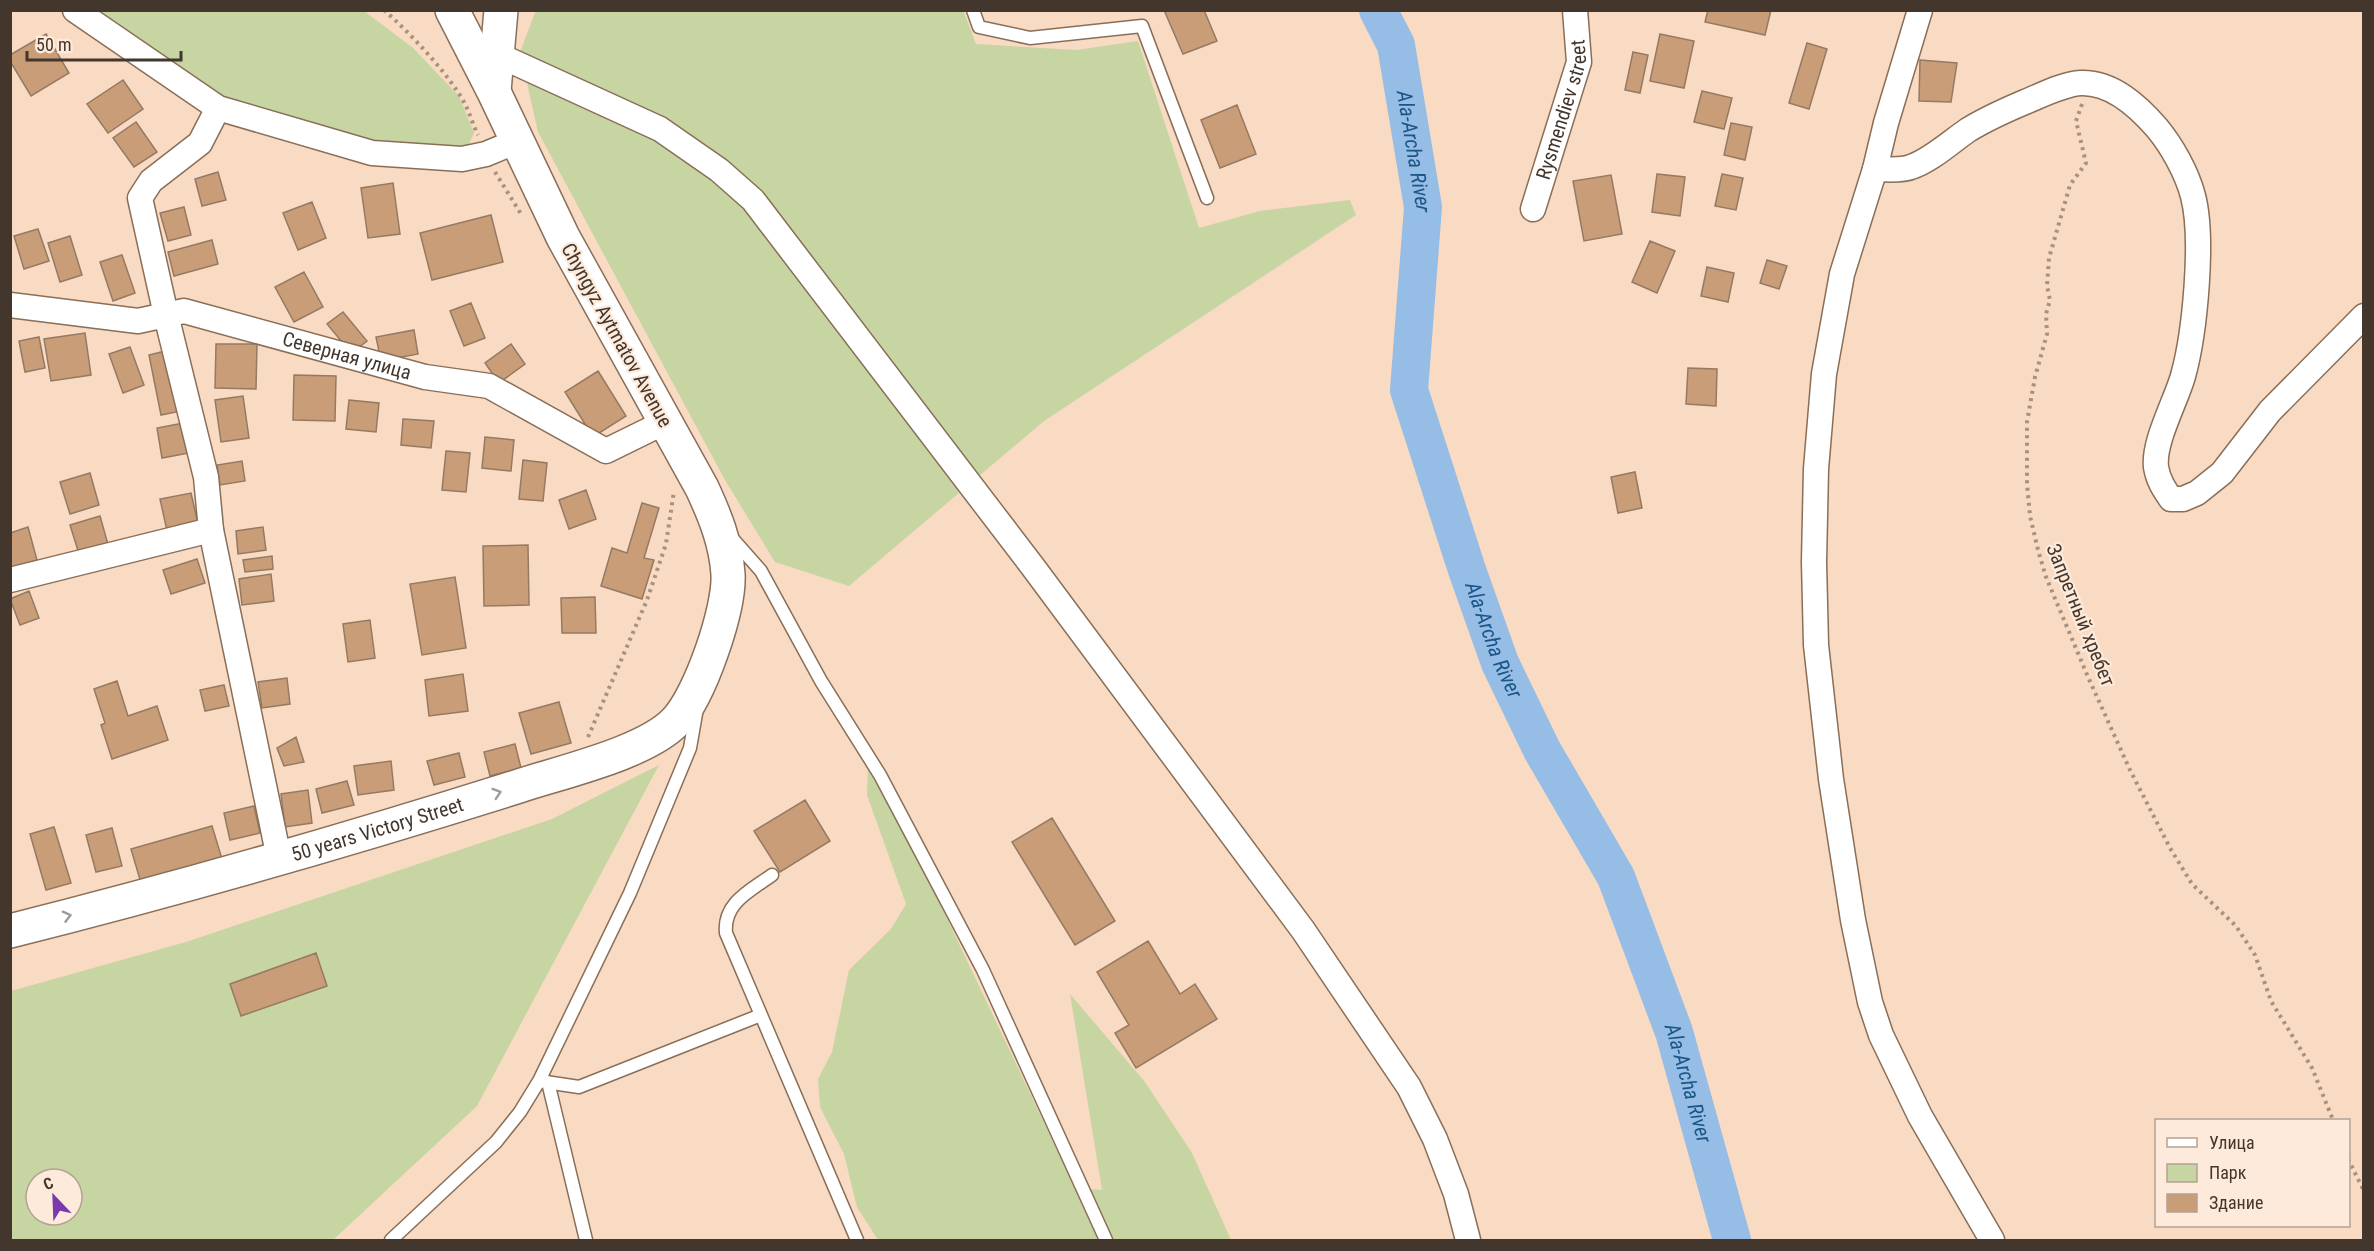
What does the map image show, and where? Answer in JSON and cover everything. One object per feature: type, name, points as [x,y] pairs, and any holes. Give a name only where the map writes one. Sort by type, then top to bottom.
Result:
[{"type":"main road","name":"Chyngyz Aytmatov Avenue","points":[[452,10],[563,237],[702,488],[718,523],[728,576],[723,609],[705,669]]},
{"type":"main road","points":[[494,92],[501,10]]},
{"type":"main road","name":"50 years Victory Street","points":[[10,931],[279,858],[441,810],[632,748],[656,736],[676,721],[690,701],[705,669]]},
{"type":"street","points":[[75,10],[218,108],[372,153],[462,159],[486,154],[517,141]]},
{"type":"street","name":"Rysmendiev street","points":[[1533,209],[1579,62],[1575,10]]},
{"type":"street","points":[[1920,10],[1886,123],[1875,169],[1842,274],[1824,374],[1816,469],[1814,562],[1816,645],[1821,697],[1853,921],[1870,1002],[1881,1035],[1920,1116],[1992,1240]]},
{"type":"street","points":[[496,54],[660,129],[718,170],[753,200],[1033,567],[1303,930],[1409,1088],[1435,1138],[1456,1194],[1468,1240]]},
{"type":"street","points":[[1875,169],[1897,170],[1912,167],[1970,129],[2001,112],[2046,93],[2080,83],[2107,89],[2138,107],[2161,133],[2180,165],[2188,184],[2197,218],[2193,323],[2183,374],[2161,436],[2156,465],[2160,485],[2172,499],[2183,499],[2197,493],[2222,473],[2270,411],[2364,316]]},
{"type":"street","points":[[218,108],[200,143],[151,181],[140,198],[206,477],[210,530],[279,858]]},
{"type":"street","name":"Северная улица","points":[[10,305],[138,321],[184,311],[425,377],[489,386],[606,451],[665,422]]},
{"type":"street","points":[[10,580],[210,530]]},
{"type":"lane","points":[[973,10],[979,27],[1030,38],[1142,26],[1207,198]]},
{"type":"lane","points":[[718,523],[760,571],[821,681],[880,776],[983,970],[1106,1240]]},
{"type":"lane","points":[[391,1240],[496,1142],[543,1082],[630,893],[690,748],[705,669]]},
{"type":"lane","points":[[772,875],[732,906],[725,921],[726,933],[857,1240]]},
{"type":"lane","points":[[543,1082],[579,1087],[761,1015]]},
{"type":"lane","points":[[543,1082],[586,1240]]},
{"type":"path","points":[[384,10],[450,82],[465,104],[480,141]]},
{"type":"path","name":"Запретный хребет","points":[[2107,89],[2102,99],[2092,96],[2086,99],[2078,111],[2078,130],[2086,163],[2070,185],[2049,258],[2047,286],[2050,300],[2046,314],[2046,334],[2035,376],[2027,422],[2026,473],[2030,516],[2046,577],[2130,770],[2170,849],[2188,878],[2236,926],[2255,955],[2271,1001],[2312,1068],[2333,1119]]},
{"type":"path","points":[[2350,1161],[2364,1191]]},
{"type":"green space","points":[[536,10],[963,10],[976,44],[1076,50],[1138,41],[1199,228],[1260,211],[1350,200],[1356,215],[1044,421],[849,586],[775,562],[725,480],[538,132],[520,52]]},
{"type":"green space","points":[[93,11],[364,11],[412,47],[459,96],[474,133],[467,148],[437,149],[330,134],[226,102]]},
{"type":"green space","points":[[659,765],[477,1106],[333,1240],[11,1240],[11,991],[186,942],[552,819]]},
{"type":"green space","points":[[868,766],[885,788],[1075,1188],[1102,1190],[1070,994],[1145,1082],[1192,1153],[1231,1240],[878,1240],[857,1207],[844,1154],[820,1107],[818,1079],[832,1052],[849,970],[891,929],[906,904],[867,795]]},
{"type":"building","points":[[1164,10],[1204,10],[1217,41],[1183,54]]},
{"type":"building","points":[[1708,10],[1771,10],[1765,35],[1705,22]]},
{"type":"building","points":[[46,34],[69,73],[31,96],[10,61],[10,55]]},
{"type":"building","points":[[1660,34],[1694,41],[1684,88],[1650,81]]},
{"type":"building","points":[[1807,43],[1827,49],[1809,109],[1789,103]]},
{"type":"building","points":[[1633,52],[1648,55],[1640,93],[1625,90]]},
{"type":"building","points":[[1920,60],[1957,63],[1951,102],[1919,101]]},
{"type":"building","points":[[123,80],[143,109],[108,133],[87,104]]},
{"type":"building","points":[[1702,91],[1732,98],[1724,129],[1694,122]]},
{"type":"building","points":[[1237,105],[1256,154],[1220,168],[1201,120]]},
{"type":"building","points":[[136,122],[157,152],[134,167],[113,138]]},
{"type":"building","points":[[1731,123],[1752,127],[1745,160],[1724,155]]},
{"type":"building","points":[[218,172],[226,200],[202,206],[195,179]]},
{"type":"building","points":[[1657,174],[1685,177],[1680,216],[1652,212]]},
{"type":"building","points":[[1722,174],[1743,178],[1736,210],[1715,206]]},
{"type":"building","points":[[1611,175],[1622,234],[1584,241],[1573,181]]},
{"type":"building","points":[[393,183],[400,234],[368,238],[361,188]]},
{"type":"building","points":[[312,202],[326,238],[298,250],[283,213]]},
{"type":"building","points":[[184,207],[191,235],[168,241],[160,213]]},
{"type":"building","points":[[491,215],[503,262],[432,280],[420,233]]},
{"type":"building","points":[[38,229],[49,261],[24,269],[14,236]]},
{"type":"building","points":[[70,236],[82,275],[60,282],[48,243]]},
{"type":"building","points":[[212,240],[218,264],[174,276],[168,252]]},
{"type":"building","points":[[1650,241],[1675,251],[1657,293],[1632,282]]},
{"type":"building","points":[[122,255],[135,293],[113,301],[100,262]]},
{"type":"building","points":[[1767,260],[1787,266],[1779,289],[1760,283]]},
{"type":"building","points":[[1707,267],[1734,273],[1728,302],[1701,296]]},
{"type":"building","points":[[304,272],[323,307],[294,322],[275,287]]},
{"type":"building","points":[[471,303],[485,338],[464,346],[450,311]]},
{"type":"building","points":[[343,312],[367,341],[351,353],[327,324]]},
{"type":"building","points":[[414,330],[418,354],[381,361],[376,337]]},
{"type":"building","points":[[85,333],[91,375],[51,381],[44,339]]},
{"type":"building","points":[[39,337],[45,368],[25,372],[19,341]]},
{"type":"building","points":[[216,344],[257,344],[256,389],[215,388]]},
{"type":"building","points":[[511,344],[525,364],[499,383],[485,363]]},
{"type":"building","points":[[130,347],[144,385],[123,393],[109,354]]},
{"type":"building","points":[[169,350],[181,411],[161,415],[149,355]]},
{"type":"building","points":[[1688,368],[1717,369],[1716,406],[1686,404]]},
{"type":"building","points":[[598,371],[626,416],[593,437],[565,392]]},
{"type":"building","points":[[294,375],[336,376],[335,421],[293,420]]},
{"type":"building","points":[[243,396],[249,438],[221,442],[215,400]]},
{"type":"building","points":[[349,400],[379,403],[376,432],[346,429]]},
{"type":"building","points":[[403,419],[434,421],[431,448],[401,445]]},
{"type":"building","points":[[184,423],[189,453],[162,458],[157,428]]},
{"type":"building","points":[[485,437],[514,440],[511,471],[482,468]]},
{"type":"building","points":[[446,451],[470,453],[466,492],[442,490]]},
{"type":"building","points":[[523,460],[547,463],[543,501],[519,499]]},
{"type":"building","points":[[242,461],[245,481],[220,485],[217,465]]},
{"type":"building","points":[[1635,472],[1642,508],[1618,513],[1611,477]]},
{"type":"building","points":[[90,473],[99,505],[70,514],[60,482]]},
{"type":"building","points":[[586,490],[596,519],[569,529],[559,500]]},
{"type":"building","points":[[191,493],[199,528],[168,535],[160,499]]},
{"type":"building","points":[[642,503],[659,508],[644,558],[654,560],[642,599],[601,586],[612,548],[627,553]]},
{"type":"building","points":[[100,516],[109,548],[80,557],[70,525]]},
{"type":"building","points":[[28,527],[37,560],[10,568],[10,533]]},
{"type":"building","points":[[263,527],[266,550],[238,554],[236,531]]},
{"type":"building","points":[[528,545],[529,605],[484,606],[483,546]]},
{"type":"building","points":[[272,556],[273,569],[245,572],[243,560]]},
{"type":"building","points":[[197,559],[205,583],[171,594],[163,570]]},
{"type":"building","points":[[271,574],[274,601],[242,605],[239,579]]},
{"type":"building","points":[[455,577],[466,648],[422,655],[410,584]]},
{"type":"building","points":[[29,591],[39,618],[20,625],[10,599]]},
{"type":"building","points":[[595,597],[596,633],[562,633],[561,598]]},
{"type":"building","points":[[370,620],[375,658],[348,662],[343,624]]},
{"type":"building","points":[[463,674],[468,711],[429,716],[425,680]]},
{"type":"building","points":[[287,678],[290,704],[262,708],[258,682]]},
{"type":"building","points":[[117,681],[128,716],[157,706],[168,740],[112,759],[101,725],[105,723],[94,689]]},
{"type":"building","points":[[224,685],[229,706],[205,711],[200,690]]},
{"type":"building","points":[[559,702],[571,743],[531,754],[519,713]]},
{"type":"building","points":[[296,737],[304,762],[284,766],[277,748]]},
{"type":"building","points":[[515,744],[521,768],[490,776],[484,752]]},
{"type":"building","points":[[459,753],[465,777],[434,785],[427,761]]},
{"type":"building","points":[[391,761],[394,790],[358,795],[354,766]]},
{"type":"building","points":[[347,781],[354,805],[322,813],[316,789]]},
{"type":"building","points":[[308,790],[312,823],[285,827],[281,794]]},
{"type":"building","points":[[805,800],[830,841],[780,872],[754,831]]},
{"type":"building","points":[[254,806],[260,833],[230,840],[224,813]]},
{"type":"building","points":[[1052,818],[1115,921],[1075,945],[1012,842]]},
{"type":"building","points":[[212,826],[222,859],[141,883],[131,849]]},
{"type":"building","points":[[54,827],[71,883],[46,890],[30,834]]},
{"type":"building","points":[[112,828],[122,866],[96,872],[86,835]]},
{"type":"building","points":[[1148,941],[1180,994],[1195,984],[1217,1019],[1136,1068],[1115,1033],[1129,1025],[1097,972]]},
{"type":"building","points":[[316,953],[327,986],[241,1016],[230,984]]},
{"type":"waterway","name":"Ala-Archa River","points":[[1378,10],[1396,45],[1423,207],[1409,390],[1467,570],[1500,663],[1542,750],[1616,877],[1674,1032],[1732,1240]]}]
